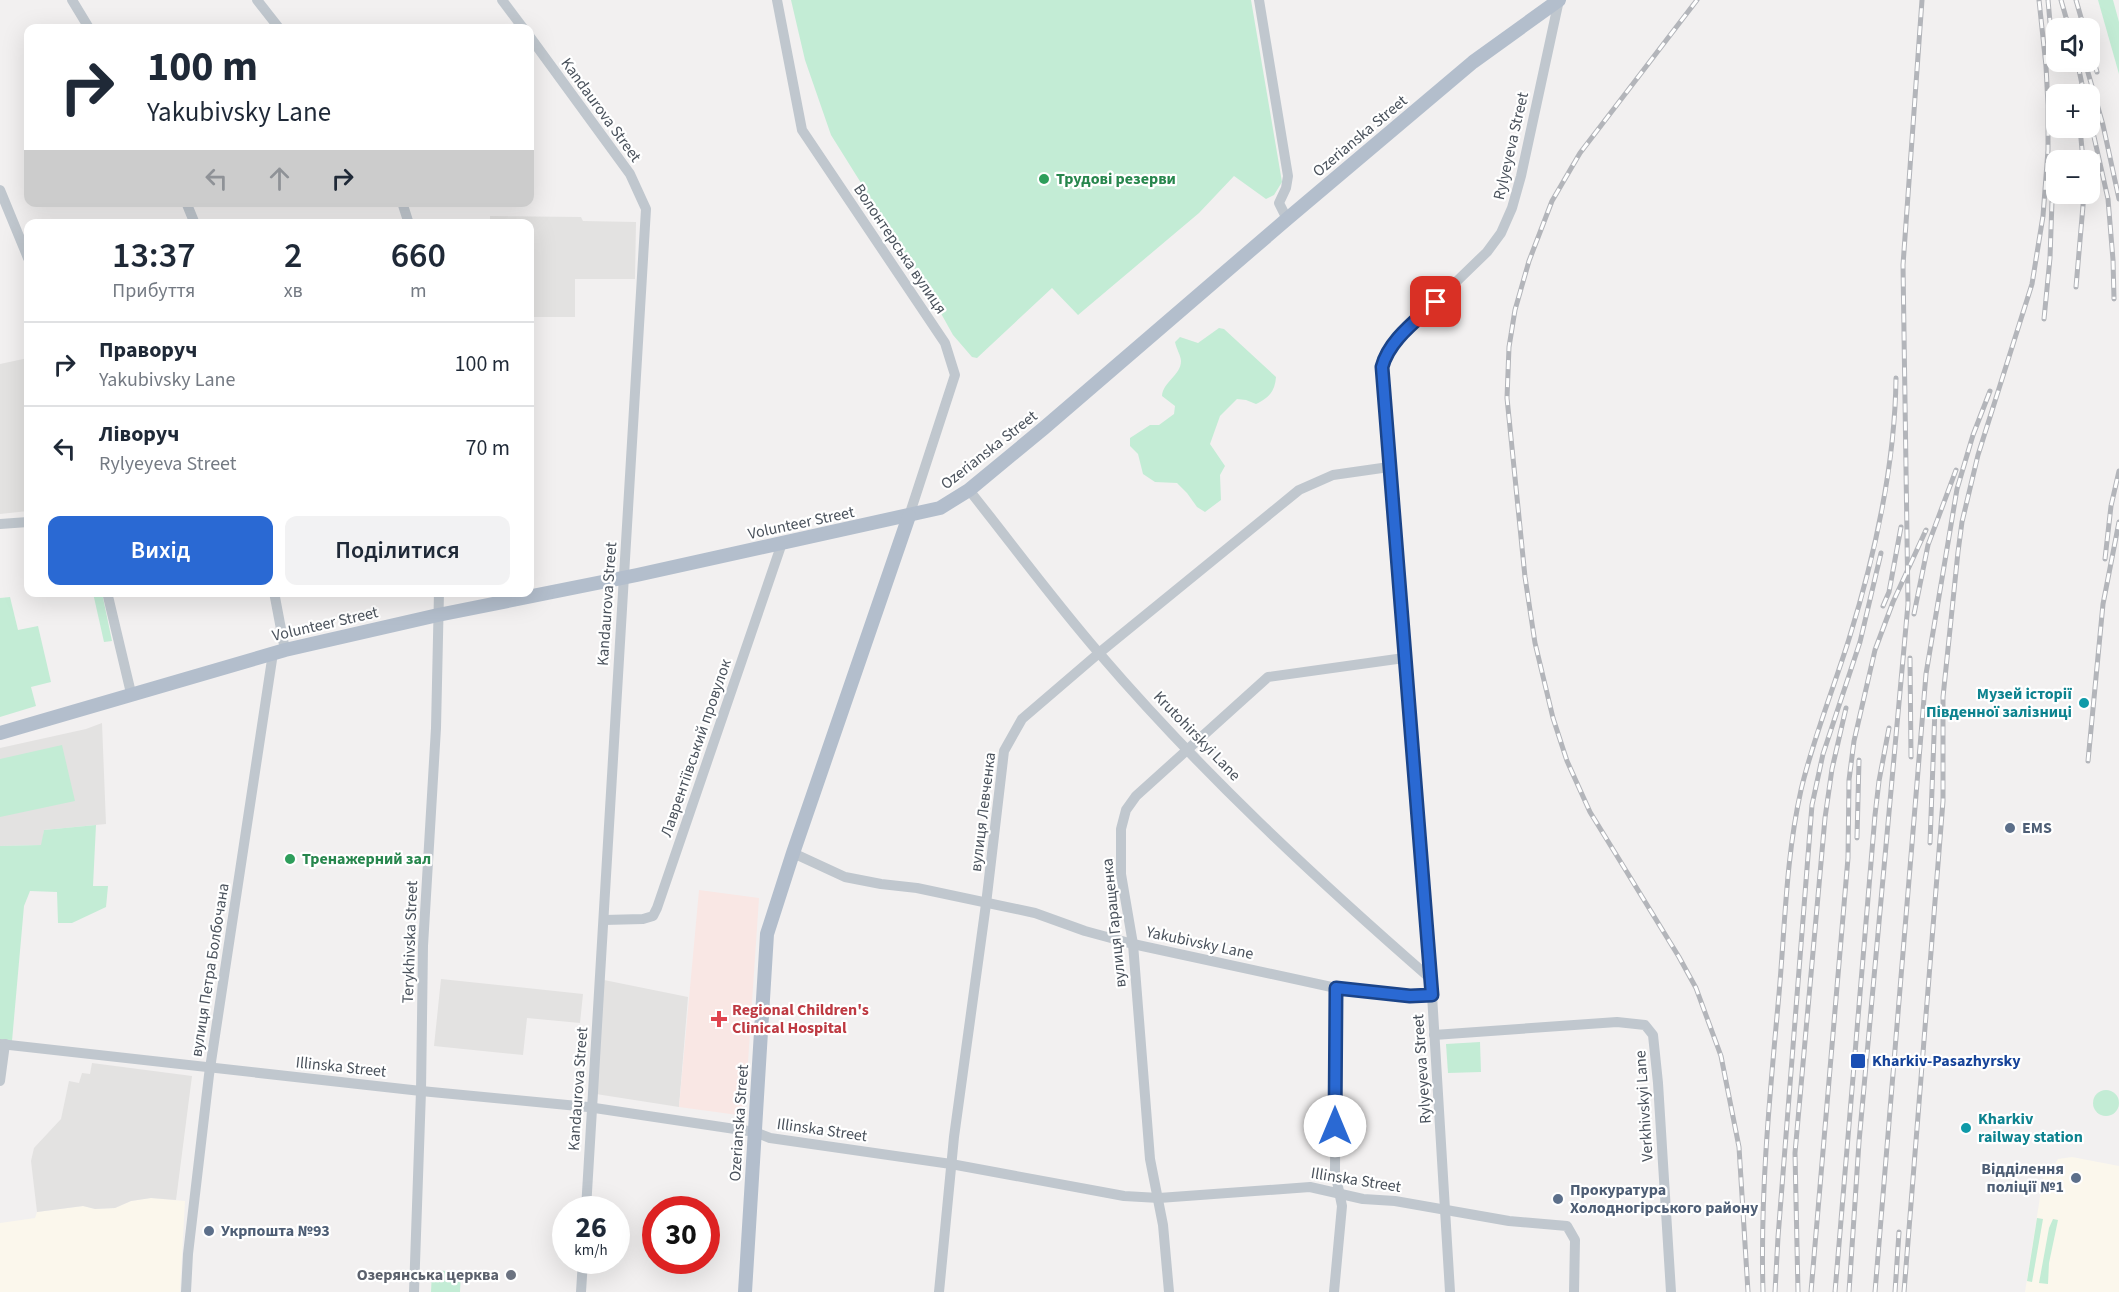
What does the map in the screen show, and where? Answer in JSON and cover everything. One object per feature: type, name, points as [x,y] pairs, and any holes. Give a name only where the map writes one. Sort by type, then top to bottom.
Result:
[{"type":"main road","name":"Ozerianska Street","points":[[745,1292],[767,934],[909,516],[940,508],[969,490],[1473,62],[1559,0]]},
{"type":"main road","name":"Volunteer Street","points":[[534,595],[909,516]]},
{"type":"main road","name":"Volunteer Street","points":[[0,733],[131,693],[279,652],[526,597]]},
{"type":"street","points":[[72,0],[87,24]]},
{"type":"street","points":[[257,0],[276,24]]},
{"type":"street","points":[[502,0],[520,24]]},
{"type":"street","name":"Волонтерська вулиця","points":[[777,0],[802,130],[945,343],[953,367],[955,375],[948,399],[909,516]]},
{"type":"street","points":[[1259,0],[1288,176],[1286,188],[1279,203],[1287,219]]},
{"type":"street","name":"Rylyeyeva Street","points":[[1450,1292],[1431,979],[1382,367],[1385,354],[1394,342],[1487,252],[1501,233],[1512,208],[1521,176],[1559,0]]},
{"type":"street","name":"Kandaurova Street","points":[[534,42],[630,174],[645,209],[587,1196]]},
{"type":"street","points":[[0,190],[24,248]]},
{"type":"street","name":"вулиця Левченка","points":[[939,1292],[951,1164],[1004,751],[1022,719],[1099,653],[1299,490],[1333,475],[1389,466]]},
{"type":"street","name":"Krutohirskyi Lane","points":[[969,490],[1099,653],[1187,750],[1332,892],[1431,979]]},
{"type":"street","points":[[0,524],[24,522]]},
{"type":"street","name":"Лаврентіївський провулок","points":[[604,920],[644,919],[653,916],[657,908],[782,543]]},
{"type":"street","points":[[108,597],[131,693]]},
{"type":"street","name":"вулиця Петра Болбочана","points":[[186,1292],[188,1254],[210,1068],[279,652],[274,597]]},
{"type":"street","name":"Terykhivska Street","points":[[414,1292],[423,946],[436,729],[439,597]]},
{"type":"street","name":"вулиця Гаращенка","points":[[1169,1292],[1159,1198],[1150,1159],[1133,944],[1121,874],[1121,829],[1126,810],[1136,796],[1268,677],[1404,658]]},
{"type":"street","name":"Yakubivsky Lane","points":[[793,853],[844,877],[917,888],[1035,914],[1133,944],[1336,988],[1410,996],[1432,995]]},
{"type":"street","points":[[1335,1292],[1342,1206],[1335,1172],[1336,988]]},
{"type":"street","name":"Verkhivskyi Lane","points":[[1434,1035],[1626,1021],[1646,1025],[1653,1035],[1658,1083],[1671,1292]]},
{"type":"street","points":[[0,1081],[3,1044]]},
{"type":"street","name":"Illinska Street","points":[[3,1044],[421,1091],[592,1107],[755,1132],[770,1138],[951,1164],[1124,1196],[1159,1198],[1310,1187],[1363,1199],[1395,1201],[1509,1221],[1567,1226],[1575,1240],[1574,1292]]},
{"type":"street","points":[[581,1292],[582,1274]]},
{"type":"shaded area","points":[[490,216],[581,217],[583,221],[636,222],[635,279],[575,279],[575,317],[534,317],[534,219],[490,219]]},
{"type":"shaded area","points":[[24,359],[24,511],[0,514],[0,364]]},
{"type":"shaded area","points":[[102,723],[106,824],[44,830],[42,845],[0,846],[0,748],[86,729]]},
{"type":"shaded area","name":"Regional Children's Clinical Hospital","points":[[699,890],[759,898],[745,1107],[738,1115],[679,1107]]},
{"type":"shaded area","points":[[441,979],[583,994],[580,1023],[527,1018],[523,1055],[434,1046]]},
{"type":"shaded area","points":[[604,980],[688,997],[679,1107],[596,1094]]},
{"type":"shaded area","points":[[92,1063],[192,1076],[176,1200],[151,1198],[131,1201],[115,1208],[95,1209],[83,1206],[37,1212],[31,1161],[34,1148],[61,1119],[69,1081],[79,1083],[82,1073],[90,1074]]},
{"type":"shaded area","points":[[2072,1157],[2119,1166],[2119,1292],[2025,1292],[2044,1172],[2051,1170],[2058,1159]]},
{"type":"shaded area","points":[[151,1198],[185,1201],[180,1292],[0,1292],[0,1223],[35,1218],[37,1212],[83,1206],[95,1209],[115,1208],[131,1201]]},
{"type":"green space","name":"Трудові резерви","points":[[791,0],[1251,0],[1282,182],[1274,195],[1266,199],[1234,176],[1199,213],[1078,315],[1052,288],[977,358],[972,357],[953,335],[928,290],[831,135],[805,60]]},
{"type":"green space","points":[[2098,0],[2113,0],[2119,22],[2119,74]]},
{"type":"green space","points":[[1219,328],[1224,329],[1276,377],[1273,390],[1264,399],[1256,404],[1237,399],[1220,416],[1210,444],[1225,466],[1220,475],[1221,500],[1205,512],[1197,507],[1177,483],[1155,482],[1143,474],[1138,454],[1130,446],[1130,438],[1150,425],[1159,425],[1174,414],[1175,406],[1162,396],[1165,387],[1180,366],[1181,359],[1175,342],[1180,337],[1198,343]]},
{"type":"green space","points":[[10,597],[18,630],[38,626],[51,682],[31,687],[36,706],[0,717],[0,598]]},
{"type":"green space","points":[[94,597],[103,597],[112,641],[104,642]]},
{"type":"green space","points":[[62,745],[75,801],[0,817],[0,759]]},
{"type":"green space","points":[[96,825],[93,886],[108,886],[106,907],[72,923],[58,923],[57,892],[30,891],[24,906],[12,1041],[0,1041],[0,846],[41,845],[44,830]]},
{"type":"green space","points":[[1480,1042],[1481,1072],[1448,1073],[1446,1044]]},
{"type":"green space","points":[[2106,1090],[2115,1094],[2119,1103],[2115,1112],[2106,1116],[2097,1112],[2093,1103],[2097,1094]]},
{"type":"green space","points":[[2037,1218],[2043,1219],[2032,1282],[2027,1281]]},
{"type":"green space","points":[[2053,1219],[2058,1220],[2049,1263],[2048,1284],[2039,1283],[2049,1228]]},
{"type":"green space","points":[[432,1270],[461,1272],[460,1292],[431,1292]]},
{"type":"railway","points":[[1697,0],[1580,153],[1552,201],[1529,261],[1515,310],[1509,347],[1507,398],[1525,577],[1535,643],[1553,718],[1567,761],[1590,812],[1696,988],[1721,1056],[1739,1147],[1748,1292]]},
{"type":"railway","points":[[1849,1292],[1859,1142],[1908,604],[1903,265],[1922,0]]},
{"type":"railway","points":[[1904,1292],[1943,801],[1943,697],[1958,552],[1962,522],[1978,455],[2032,284],[2043,216],[2048,150],[2048,105],[2039,0]]},
{"type":"railway","points":[[2048,0],[2050,18]]},
{"type":"railway","points":[[2061,0],[2066,18]]},
{"type":"railway","points":[[2076,0],[2081,18]]},
{"type":"railway","points":[[2079,72],[2082,84]]},
{"type":"railway","points":[[2088,72],[2103,125],[2119,199]]},
{"type":"railway","points":[[2081,138],[2082,150]]},
{"type":"railway","points":[[2094,138],[2108,199],[2114,299]]},
{"type":"railway","points":[[2044,319],[2050,258],[2052,204]]},
{"type":"railway","points":[[2076,287],[2083,204]]},
{"type":"railway","points":[[1763,1292],[1766,1143],[1792,841],[1806,771],[1849,639],[1875,543],[1888,478],[1896,378]]},
{"type":"railway","points":[[1875,1292],[1926,674],[1957,489],[1973,435],[1990,391]]},
{"type":"railway","points":[[1914,614],[1928,545],[1956,470]]},
{"type":"railway","points":[[2105,559],[2111,506],[2119,471]]},
{"type":"railway","points":[[2088,761],[2103,604],[2119,522]]},
{"type":"railway","points":[[1883,606],[1889,592],[1901,527]]},
{"type":"railway","points":[[1811,1292],[1848,858],[1849,780],[1854,741],[1875,650],[1893,602],[1926,530]]},
{"type":"railway","points":[[1775,1292],[1812,805],[1823,754],[1860,642],[1881,553]]},
{"type":"railway","points":[[1910,658],[1911,757]]},
{"type":"railway","points":[[1798,1292],[1795,1153],[1825,818],[1832,769],[1846,708]]},
{"type":"railway","points":[[1930,843],[1935,709]]},
{"type":"railway","points":[[1835,1292],[1875,815],[1889,728]]},
{"type":"railway","points":[[1857,838],[1859,760]]},
{"type":"railway","points":[[1895,1292],[1899,1232]]},
{"type":"place","name":"Трудові резерви","points":[[1044,179]]},
{"type":"place","name":"Музей історії Південної залізниці","points":[[2084,703]]},
{"type":"place","name":"EMS","points":[[2010,828]]},
{"type":"place","name":"Тренажерний зал","points":[[290,859]]},
{"type":"place","name":"Regional Children's Clinical Hospital","points":[[719,1019]]},
{"type":"place","name":"Kharkіv-Pasazhyrsky","points":[[1858,1061]]},
{"type":"place","name":"Kharkiv railway station","points":[[1966,1128]]},
{"type":"place","name":"Відділення поліції №1","points":[[2076,1178]]},
{"type":"place","name":"Прокуратура Холодногірського району","points":[[1558,1199]]},
{"type":"place","name":"Укрпошта №93","points":[[209,1231]]},
{"type":"place","name":"Озерянська церква","points":[[511,1275]]},
{"type":"route","points":[[1335,1126],[1336,988],[1410,996],[1432,995],[1382,367],[1385,354],[1394,342],[1436,302]]}]
